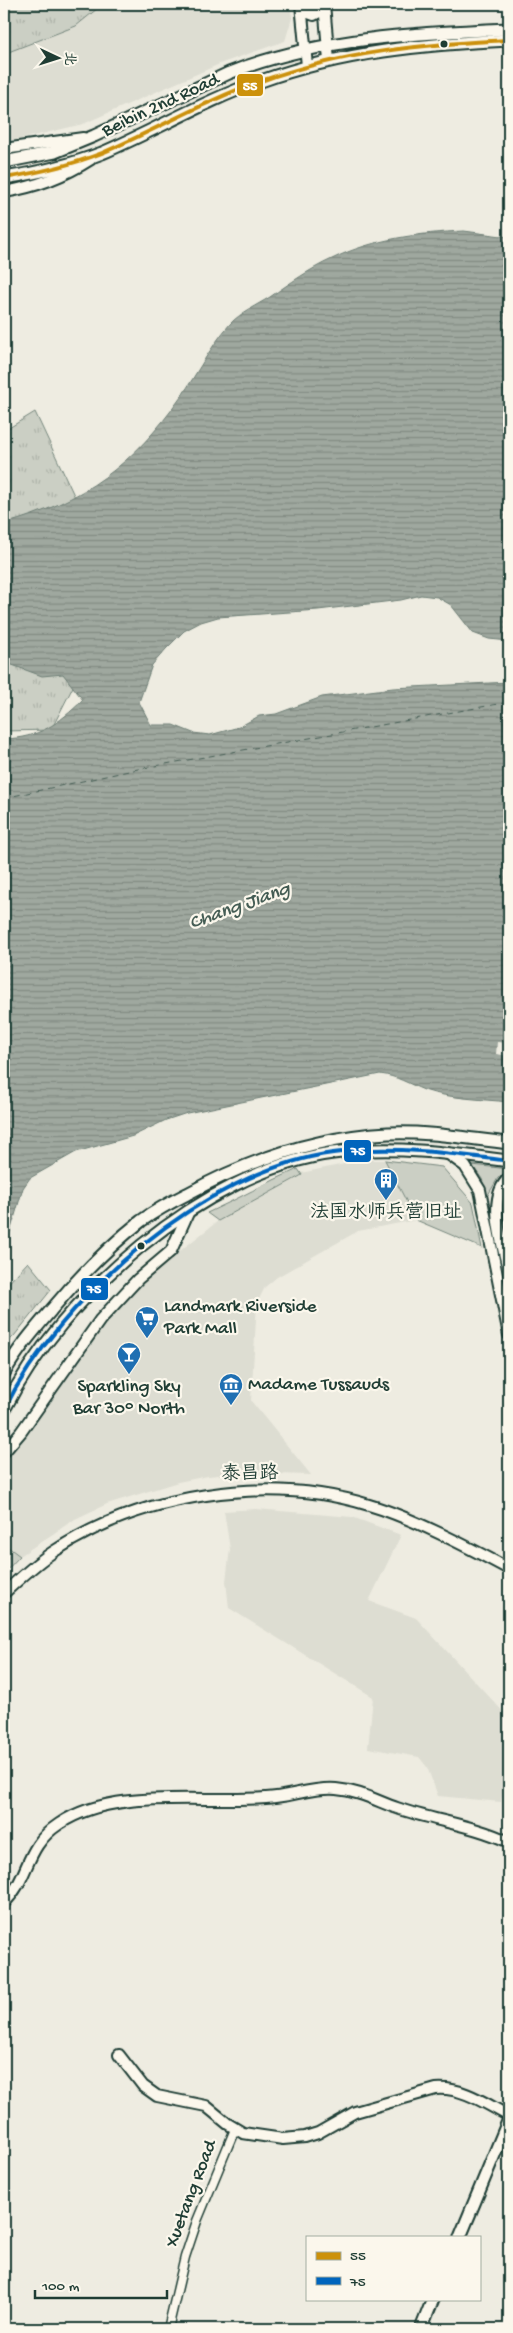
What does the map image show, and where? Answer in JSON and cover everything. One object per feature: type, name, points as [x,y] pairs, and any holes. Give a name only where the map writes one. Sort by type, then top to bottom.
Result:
[{"type":"main road","name":"Beibin 2nd Road","points":[[4,162],[55,152],[94,136],[229,73],[252,64],[305,50],[328,45],[425,33],[509,29]]},
{"type":"main road","name":"Beibin 2nd Road","points":[[4,178],[41,171],[101,153],[260,81],[307,66],[377,51],[428,44],[509,40]]},
{"type":"main road","points":[[4,1373],[39,1324],[68,1290],[112,1246],[143,1220],[213,1180],[252,1163],[304,1147],[356,1136],[417,1133],[509,1143]]},
{"type":"main road","points":[[4,1410],[29,1368],[80,1303],[132,1254],[189,1211],[218,1194],[254,1178],[306,1159],[340,1152],[390,1148],[509,1161]]},
{"type":"main road","points":[[460,2236],[509,2117]]},
{"type":"main road","points":[[421,2329],[433,2300]]},
{"type":"street","points":[[301,5],[306,12],[314,15],[321,12],[324,5]]},
{"type":"street","points":[[301,5],[307,66]]},
{"type":"street","points":[[324,5],[329,61]]},
{"type":"street","points":[[4,149],[94,136]]},
{"type":"street","points":[[4,192],[45,183],[69,174],[101,153]]},
{"type":"street","points":[[446,1153],[465,1166],[480,1190],[509,1335]]},
{"type":"street","points":[[509,1178],[498,1194],[496,1206],[509,1274]]},
{"type":"street","points":[[4,1452],[21,1432],[100,1320],[138,1279],[171,1251],[189,1211]]},
{"type":"street","name":"泰昌路","points":[[4,1594],[28,1571],[54,1552],[114,1521],[178,1500],[239,1492],[301,1493],[368,1504],[392,1513],[509,1569]]},
{"type":"street","points":[[4,1903],[11,1896],[35,1846],[45,1834],[78,1813],[116,1802],[267,1798],[316,1789],[337,1789],[362,1794],[398,1808],[490,1833],[509,1842]]},
{"type":"street","points":[[119,2055],[143,2086],[151,2092],[165,2098],[206,2106],[235,2130],[243,2133],[283,2139],[305,2137],[355,2112],[436,2089],[448,2088],[460,2090],[509,2117]]},
{"type":"street","name":"Xuetang Road","points":[[168,2329],[184,2257],[235,2130]]},
{"type":"shaded area","points":[[103,4],[290,4],[292,18],[285,41],[222,63],[83,124],[4,143],[4,56],[11,51],[76,26]]},
{"type":"shaded area","points":[[364,1160],[385,1160],[416,1220],[358,1231],[277,1277],[265,1287],[257,1303],[251,1401],[311,1475],[242,1473],[208,1476],[178,1482],[107,1504],[75,1519],[20,1556],[4,1544],[4,1458],[24,1437],[105,1323],[143,1280],[218,1221],[301,1176],[301,1173]]},
{"type":"shaded area","points":[[256,1509],[352,1517],[401,1535],[369,1601],[416,1618],[509,1718],[509,1762],[501,1802],[438,1796],[427,1767],[419,1757],[368,1748],[373,1697],[229,1608],[226,1581],[230,1549],[224,1511]]},
{"type":"green space","points":[[4,4],[103,4],[76,26],[11,51],[4,57]]},
{"type":"green space","points":[[35,412],[80,508],[4,543],[4,431]]},
{"type":"green space","points":[[4,644],[80,673],[51,730],[4,731]]},
{"type":"green space","points":[[385,1160],[442,1167],[473,1203],[482,1248],[416,1220]]},
{"type":"green space","points":[[472,1165],[509,1170],[498,1178],[488,1195],[486,1195],[482,1179]]},
{"type":"green space","points":[[298,1169],[302,1175],[218,1221],[207,1213],[275,1179]]},
{"type":"green space","points":[[28,1262],[51,1290],[4,1346],[4,1288]]},
{"type":"green space","points":[[4,1544],[20,1556],[4,1573]]},
{"type":"water","name":"Chang Jiang","points":[[464,231],[509,237],[509,641],[489,639],[473,633],[451,605],[437,597],[421,595],[401,600],[318,610],[218,617],[201,622],[184,631],[166,649],[152,665],[139,702],[151,725],[173,725],[193,733],[210,735],[239,727],[259,716],[276,714],[322,697],[393,688],[509,682],[509,1102],[434,1093],[397,1078],[380,1074],[187,1113],[166,1120],[133,1136],[76,1152],[30,1178],[23,1188],[4,1253],[4,739],[38,733],[56,723],[83,700],[63,674],[42,676],[4,662],[4,524],[32,515],[82,492],[125,461],[163,421],[230,324],[300,276],[363,246],[413,235]]},
{"type":"pier","points":[[497,1042],[509,1043],[509,1056],[496,1054]]},
{"type":"ferry route","points":[[4,798],[138,769],[509,702]]},
{"type":"transit line","name":"55","points":[[4,178],[54,168],[102,153],[221,97],[291,71],[353,56],[384,51],[446,44],[509,40]]},
{"type":"transit line","name":"75","points":[[4,1410],[29,1367],[61,1325],[99,1284],[142,1245],[187,1212],[235,1184],[284,1164],[333,1153],[355,1151],[421,1151],[509,1161]]},
{"type":"place","name":"法国水师兵营旧址","points":[[386,1201]]},
{"type":"place","name":"Landmark Riverside Park Mall","points":[[147,1339]]},
{"type":"place","name":"Sparkling Sky Bar 30° North","points":[[129,1375]]},
{"type":"place","name":"Madame Tussauds","points":[[231,1406]]}]
